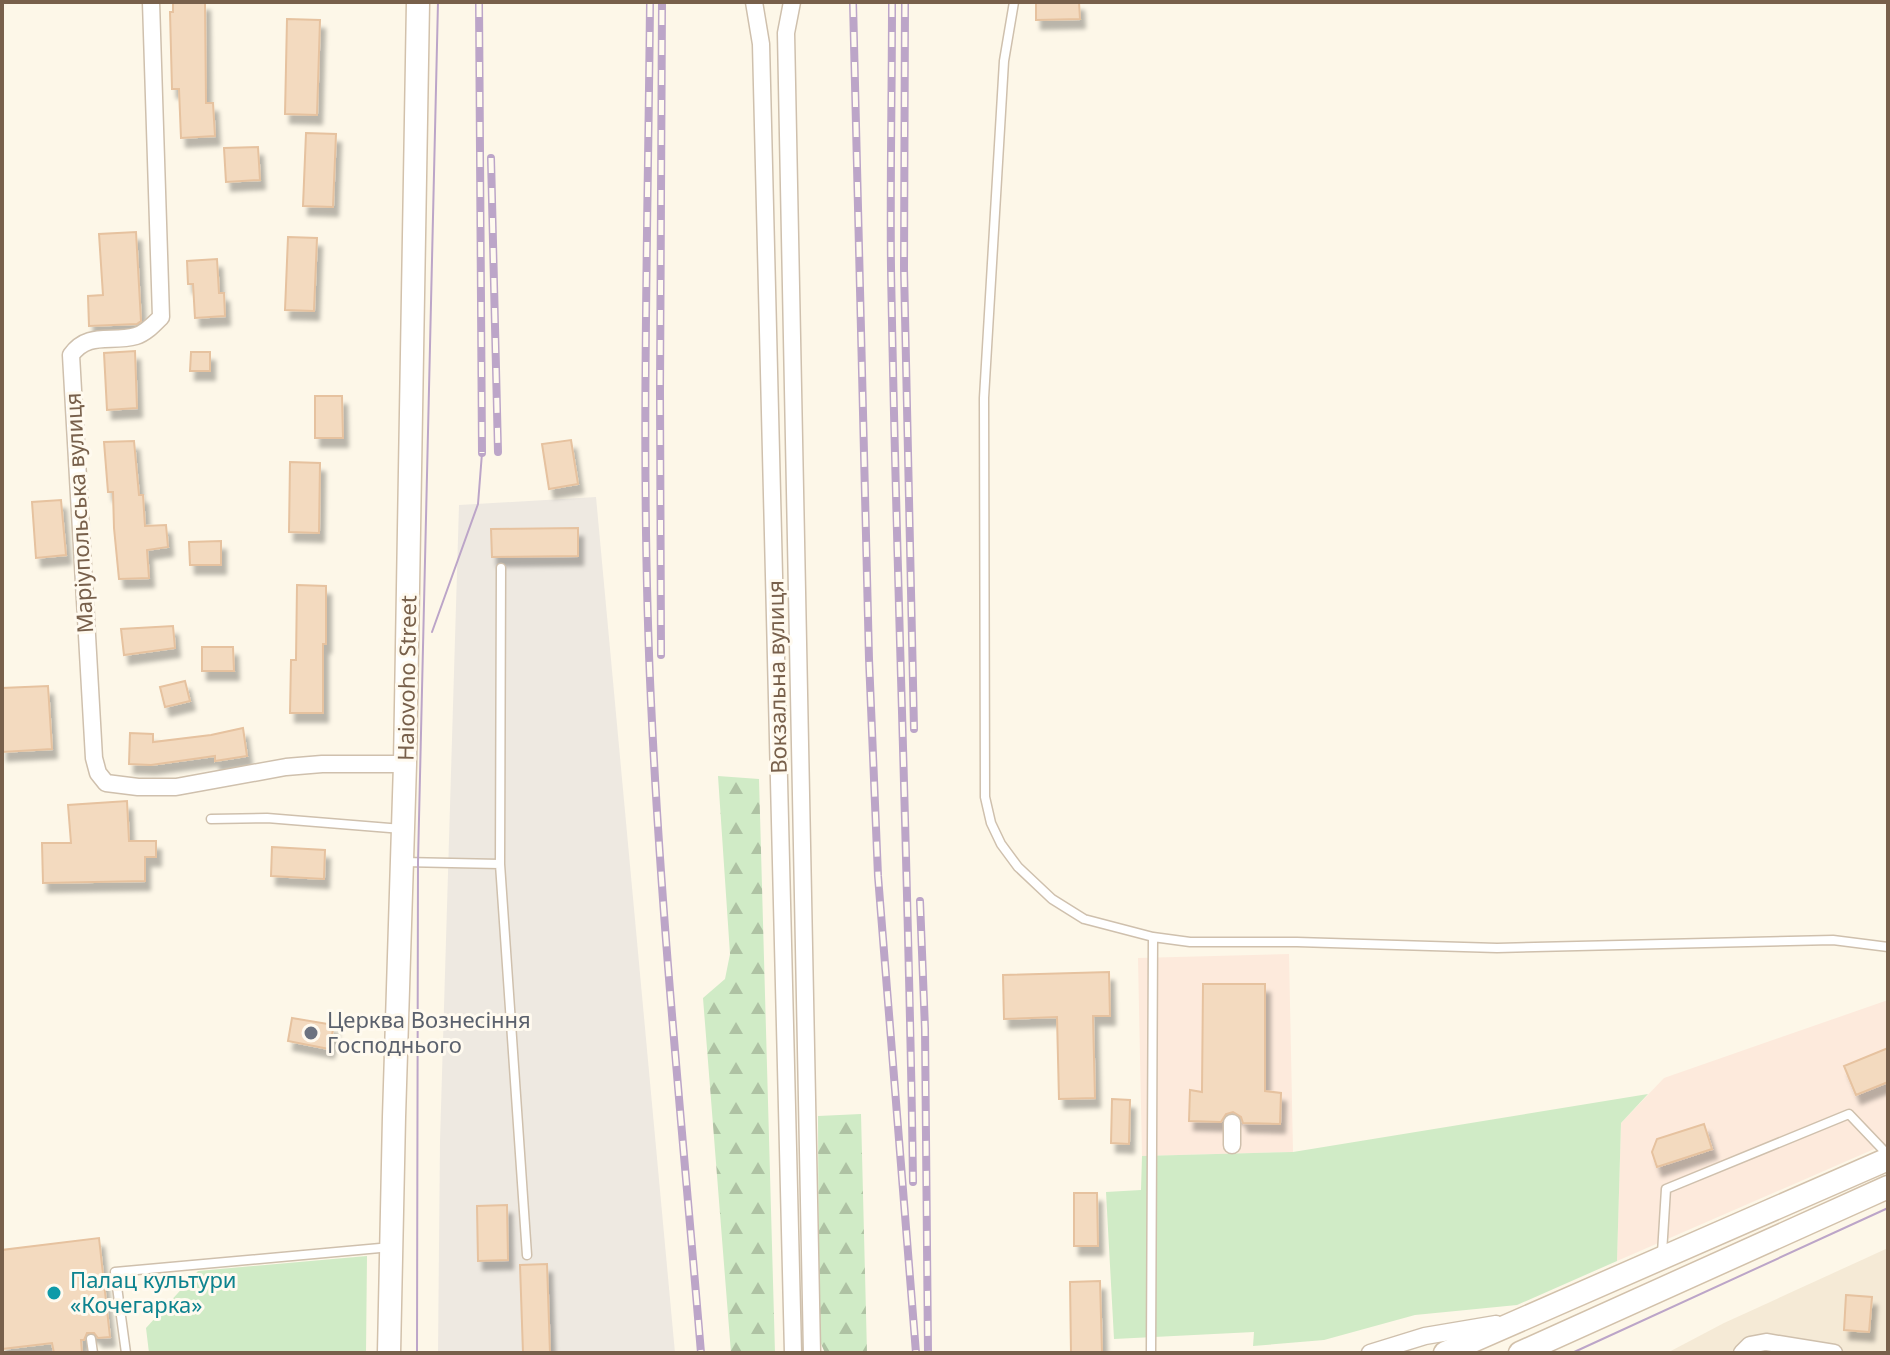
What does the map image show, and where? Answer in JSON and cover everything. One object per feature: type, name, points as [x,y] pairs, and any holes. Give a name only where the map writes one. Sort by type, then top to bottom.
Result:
[{"type":"street","name":"Маріупольська вулиця","points":[[151,2],[161,317],[150,329],[137,336],[89,340],[71,355],[93,743],[98,773],[106,783],[176,787],[286,767],[405,764]]},
{"type":"street","name":"Haiovoho Street","points":[[389,1353],[405,764],[418,2]]},
{"type":"street","name":"Вокзальна вулиця","points":[[754,2],[761,44],[793,1353]]},
{"type":"street","name":"Вокзальна вулиця","points":[[792,2],[786,33],[812,1353]]},
{"type":"street","points":[[1232,1123],[1232,1145]]},
{"type":"street","points":[[1445,1353],[1888,1157]]},
{"type":"street","points":[[1520,1353],[1888,1187]]},
{"type":"street","points":[[1370,1353],[1425,1336],[1521,1320]]},
{"type":"street","points":[[1746,1349],[1766,1342],[1834,1353]]},
{"type":"lane","points":[[1014,2],[1004,61],[984,398],[985,797],[991,823],[1001,844],[1018,867],[1052,899],[1084,919],[1153,937],[1190,942],[1497,948],[1833,940],[1888,947]]},
{"type":"lane","points":[[501,568],[500,864],[527,1255]]},
{"type":"lane","points":[[211,819],[267,818],[403,829]]},
{"type":"lane","points":[[402,862],[500,864]]},
{"type":"lane","points":[[1151,1353],[1153,937]]},
{"type":"lane","points":[[1662,1258],[1666,1189],[1849,1114],[1888,1157]]},
{"type":"lane","points":[[126,1353],[115,1272],[391,1247]]},
{"type":"lane","points":[[91,1339],[93,1353]]},
{"type":"shaded area","points":[[596,497],[675,1353],[438,1353],[440,1141],[459,505]]},
{"type":"shaded area","points":[[1289,954],[1293,1152],[1142,1156],[1138,958]]},
{"type":"shaded area","points":[[1888,1000],[1888,1143],[1617,1261],[1621,1123],[1664,1078]]},
{"type":"shaded area","points":[[1888,1248],[1888,1353],[1667,1353],[1724,1323]]},
{"type":"green space","points":[[718,776],[759,779],[775,1353],[731,1353],[703,998],[725,979],[730,954]]},
{"type":"green space","points":[[1648,1094],[1621,1123],[1617,1261],[1517,1305],[1415,1315],[1324,1340],[1253,1346],[1254,1332],[1114,1339],[1106,1192],[1141,1190],[1142,1156],[1293,1152]]},
{"type":"green space","points":[[861,1114],[867,1353],[825,1353],[819,1339],[818,1116]]},
{"type":"green space","points":[[367,1256],[366,1353],[149,1353],[146,1328],[198,1271]]},
{"type":"building","points":[[173,2],[205,2],[206,103],[213,103],[215,136],[181,138],[179,89],[172,89],[170,12],[173,12]]},
{"type":"building","points":[[1036,2],[1079,2],[1080,19],[1036,20]]},
{"type":"building","points":[[287,19],[320,20],[317,115],[285,114]]},
{"type":"building","points":[[306,133],[336,134],[333,207],[303,206]]},
{"type":"building","points":[[258,147],[260,180],[226,182],[224,148]]},
{"type":"building","points":[[136,232],[141,321],[137,324],[89,326],[88,296],[103,295],[99,234]]},
{"type":"building","points":[[288,237],[317,238],[314,311],[285,310]]},
{"type":"building","points":[[217,259],[219,293],[224,293],[225,316],[195,318],[193,284],[188,284],[187,261]]},
{"type":"building","points":[[135,351],[137,408],[107,410],[104,353]]},
{"type":"building","points":[[191,352],[210,352],[210,371],[190,371]]},
{"type":"building","points":[[315,396],[342,396],[343,438],[315,438]]},
{"type":"building","points":[[571,440],[578,484],[549,489],[542,444]]},
{"type":"building","points":[[134,441],[145,526],[166,525],[168,547],[147,550],[149,578],[119,579],[113,492],[108,492],[104,442]]},
{"type":"building","points":[[290,462],[320,463],[319,533],[289,532]]},
{"type":"building","points":[[61,500],[66,555],[36,558],[32,502]]},
{"type":"building","points":[[578,528],[578,556],[492,557],[491,529]]},
{"type":"building","points":[[221,541],[221,565],[190,565],[189,542]]},
{"type":"building","points":[[297,585],[326,586],[323,713],[290,713],[291,660],[296,660]]},
{"type":"building","points":[[173,626],[175,648],[124,655],[121,629]]},
{"type":"building","points":[[202,647],[233,647],[234,671],[202,671]]},
{"type":"building","points":[[185,681],[190,701],[165,707],[160,687]]},
{"type":"building","points":[[48,686],[52,749],[2,752],[2,688]]},
{"type":"building","points":[[243,728],[247,756],[215,761],[215,756],[151,765],[129,764],[130,733],[153,734],[153,742]]},
{"type":"building","points":[[127,801],[129,841],[156,841],[156,857],[145,857],[145,881],[43,883],[42,843],[71,843],[68,805]]},
{"type":"building","points":[[272,847],[325,850],[324,879],[271,876]]},
{"type":"building","points":[[1109,972],[1110,1016],[1093,1016],[1095,1098],[1059,1099],[1057,1017],[1004,1019],[1003,975]]},
{"type":"building","points":[[1203,984],[1265,984],[1265,1091],[1281,1093],[1280,1124],[1243,1123],[1241,1117],[1233,1112],[1226,1114],[1221,1122],[1189,1121],[1190,1090],[1202,1092]]},
{"type":"building","name":"Церква Вознесіння Господнього","points":[[292,1018],[334,1025],[329,1049],[288,1041]]},
{"type":"building","points":[[1888,1048],[1888,1082],[1856,1095],[1844,1066]]},
{"type":"building","points":[[1112,1099],[1130,1100],[1129,1144],[1111,1143]]},
{"type":"building","points":[[1704,1124],[1712,1149],[1657,1167],[1652,1152],[1657,1139]]},
{"type":"building","points":[[1074,1193],[1097,1193],[1098,1246],[1074,1246]]},
{"type":"building","points":[[507,1205],[508,1260],[478,1261],[477,1206]]},
{"type":"building","name":"Палац культури «Кочегарка»","points":[[99,1238],[110,1337],[98,1338],[94,1333],[87,1333],[81,1340],[82,1353],[54,1353],[52,1343],[2,1349],[2,1250]]},
{"type":"building","points":[[547,1264],[550,1353],[523,1353],[520,1265]]},
{"type":"building","points":[[1100,1281],[1102,1353],[1071,1353],[1070,1282]]},
{"type":"building","points":[[1846,1295],[1872,1297],[1869,1332],[1844,1330]]},
{"type":"tram line","points":[[417,1353],[418,862],[438,2]]},
{"type":"tram line","points":[[432,632],[478,504],[482,453]]},
{"type":"tram line","points":[[1572,1353],[1888,1208]]},
{"type":"railway","points":[[479,2],[482,453]]},
{"type":"railway","points":[[650,2],[645,440],[651,702],[666,946],[701,1353]]},
{"type":"railway","points":[[661,655],[662,2]]},
{"type":"railway","points":[[853,2],[869,659],[878,876],[916,1353]]},
{"type":"railway","points":[[892,2],[891,268],[913,1182]]},
{"type":"railway","points":[[905,2],[904,269],[914,729]]},
{"type":"railway","points":[[491,158],[498,452]]},
{"type":"railway","points":[[920,901],[925,1029],[928,1353]]},
{"type":"place","name":"Церква Вознесіння Господнього","points":[[311,1033]]},
{"type":"place","name":"Палац культури «Кочегарка»","points":[[54,1293]]}]
